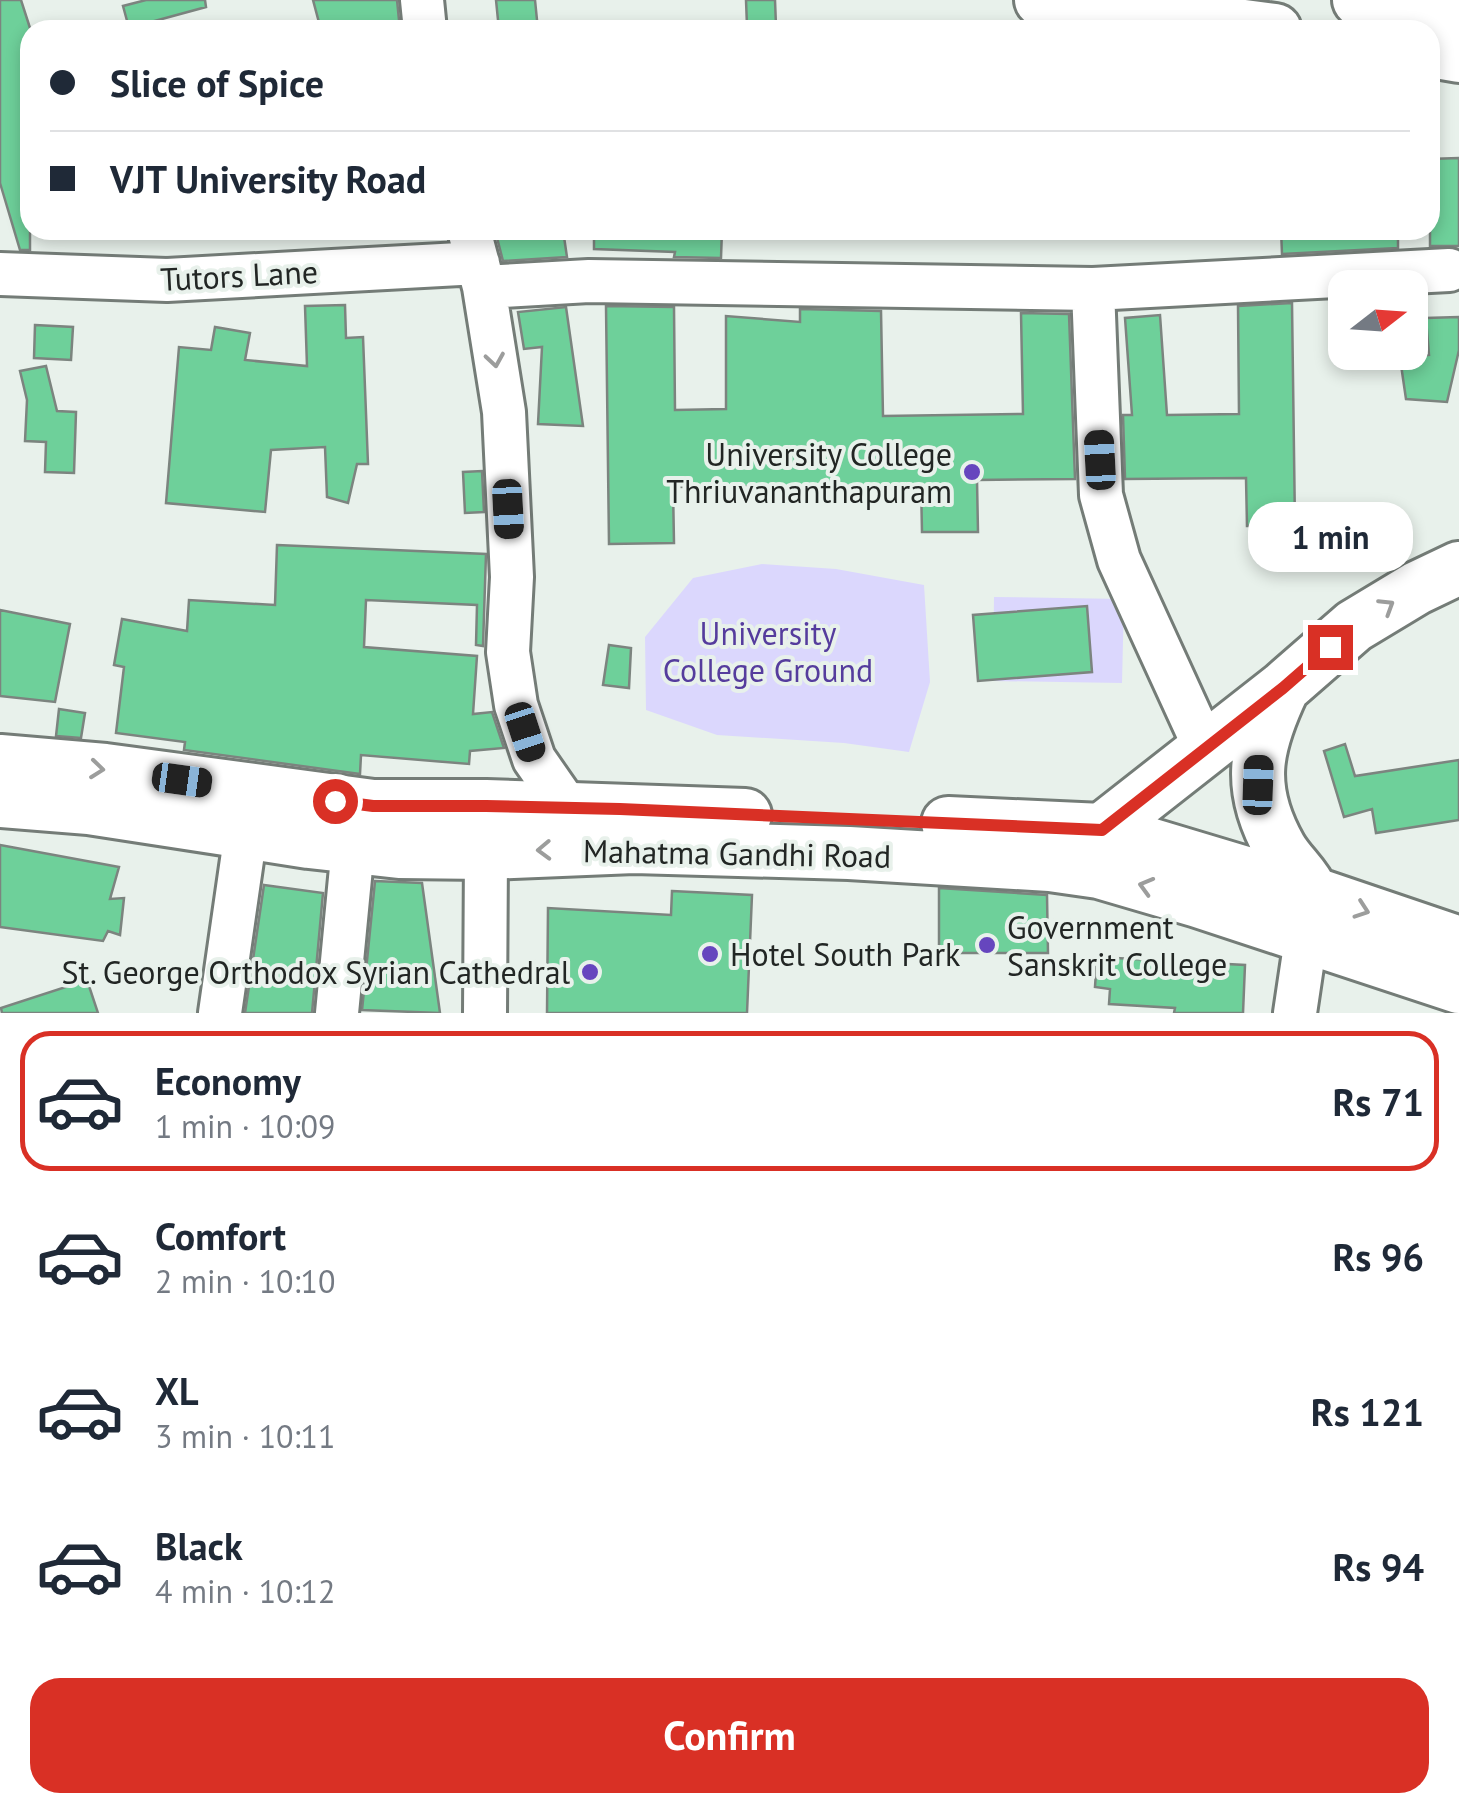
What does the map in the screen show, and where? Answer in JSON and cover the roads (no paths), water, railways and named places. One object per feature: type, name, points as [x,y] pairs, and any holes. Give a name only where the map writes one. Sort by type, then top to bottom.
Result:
[{"type":"main road","points":[[1040,0],[1197,20]]},
{"type":"main road","points":[[1360,0],[1459,14]]},
{"type":"main road","points":[[1102,830],[1283,688],[1354,626],[1416,588],[1459,568]]},
{"type":"main road","points":[[1283,688],[1260,747],[1258,785],[1268,822],[1309,914]]},
{"type":"main road","name":"Mahatma Gandhi Road","points":[[0,760],[106,770],[373,806],[568,808],[1102,830],[1309,914],[1459,987]]},
{"type":"main road","name":"Mahatma Gandhi Road","points":[[0,801],[89,808],[399,852],[634,847],[850,853],[1050,865],[1459,943]]},
{"type":"street","name":"Tutors Lane","points":[[1,270],[167,280],[477,260],[588,280],[1093,290],[1449,270]]},
{"type":"street","points":[[477,260],[504,412],[512,577],[508,652],[516,705],[534,759],[568,808]]},
{"type":"street","points":[[1093,290],[1102,494],[1119,560],[1205,748]]},
{"type":"street","points":[[220,1013],[246,832]]},
{"type":"street","points":[[337,1013],[353,847]]},
{"type":"street","points":[[486,853],[486,1013]]},
{"type":"street","points":[[1295,1013],[1309,914]]},
{"type":"place","name":"University College Thriuvananthapuram","points":[[972,472]]},
{"type":"place","name":"Government Sanskrit College","points":[[987,945]]},
{"type":"place","name":"Hotel South Park","points":[[710,954]]},
{"type":"place","name":"St. George Orthodox Syrian Cathedral","points":[[590,972]]},
{"type":"park label","name":"University College Ground","points":[[768,652]]}]
